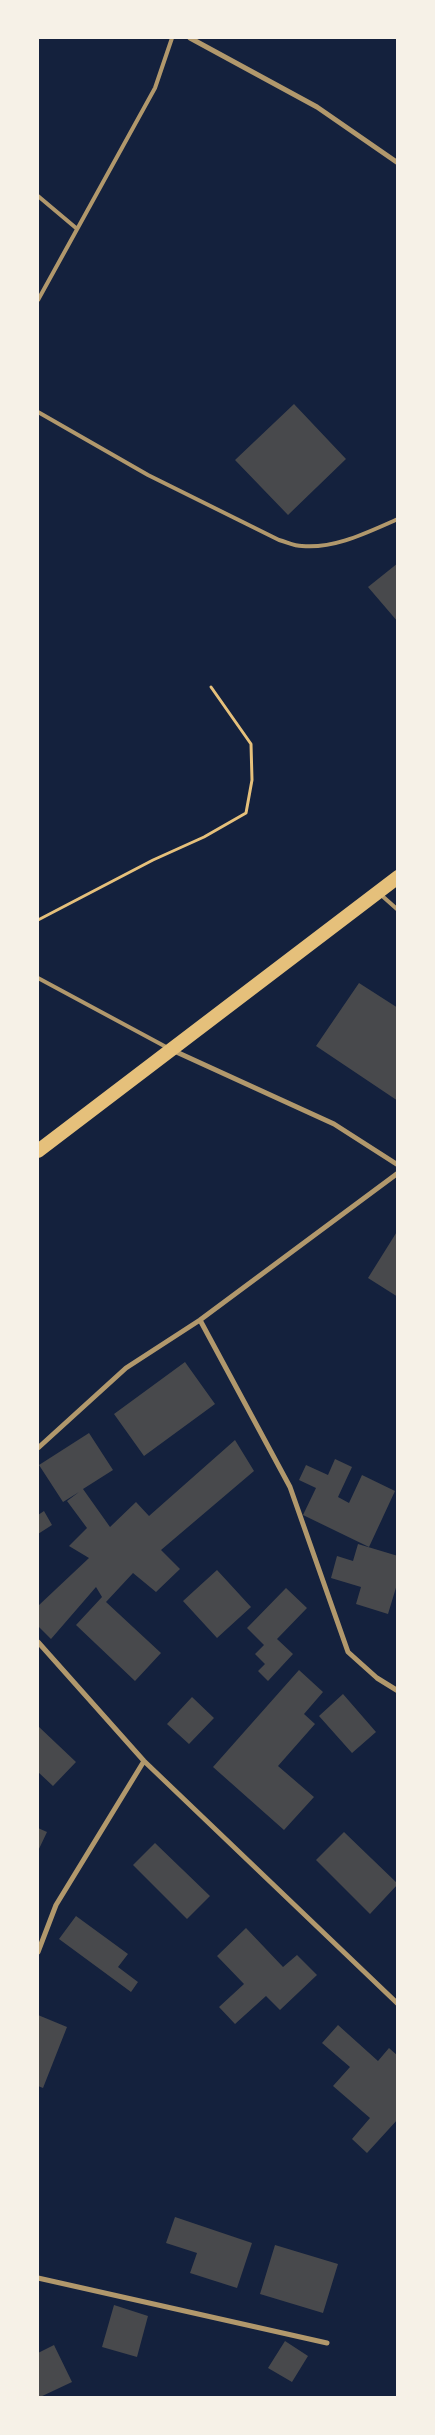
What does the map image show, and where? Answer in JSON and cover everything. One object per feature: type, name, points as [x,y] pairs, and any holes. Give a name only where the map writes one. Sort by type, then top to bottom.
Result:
[{"type":"highway","points":[[38,1151],[398,877]]},
{"type":"street","points":[[190,38],[317,107],[398,163]]},
{"type":"street","points":[[172,1050],[334,1124],[398,1165]]},
{"type":"street","points":[[38,1448],[126,1368],[200,1320],[398,1173]]},
{"type":"street","points":[[200,1320],[290,1487],[348,1652],[377,1678],[398,1691]]},
{"type":"street","points":[[38,1642],[144,1761],[398,2004]]},
{"type":"street","points":[[38,1952],[56,1905],[144,1761]]},
{"type":"street","points":[[38,2278],[327,2343]]},
{"type":"lane","points":[[38,300],[76,228],[155,88],[172,38]]},
{"type":"lane","points":[[38,196],[76,228]]},
{"type":"lane","points":[[38,412],[148,475],[279,540],[301,546],[324,545],[353,538],[398,519]]},
{"type":"lane","points":[[378,892],[398,910]]},
{"type":"lane","points":[[38,978],[172,1050]]},
{"type":"path","points":[[38,920],[153,860],[204,837],[246,813],[252,780],[251,744],[210,687]]},
{"type":"building","points":[[294,404],[346,459],[288,515],[235,460]]},
{"type":"building","points":[[398,563],[398,622],[368,587]]},
{"type":"building","points":[[359,983],[398,1008],[398,1101],[316,1046]]},
{"type":"building","points":[[398,1230],[398,1297],[368,1278]]},
{"type":"building","points":[[185,1362],[215,1404],[144,1456],[114,1414]]},
{"type":"building","points":[[89,1433],[113,1470],[83,1489],[110,1527],[136,1502],[149,1516],[235,1440],[254,1471],[161,1550],[180,1569],[156,1592],[133,1573],[106,1602],[161,1653],[135,1681],[76,1625],[102,1597],[96,1587],[51,1639],[38,1626],[38,1606],[89,1558],[69,1546],[87,1528],[67,1501],[79,1492],[63,1502],[39,1465]]},
{"type":"building","points":[[335,1459],[352,1467],[338,1497],[349,1503],[362,1475],[395,1491],[369,1547],[303,1515],[316,1488],[299,1480],[306,1465],[328,1475]]},
{"type":"building","points":[[44,1511],[52,1525],[38,1534],[38,1515]]},
{"type":"building","points":[[358,1544],[398,1556],[398,1581],[388,1614],[356,1604],[361,1587],[331,1578],[337,1556],[353,1561]]},
{"type":"building","points":[[217,1570],[251,1607],[217,1638],[183,1601]]},
{"type":"building","points":[[286,1588],[307,1608],[277,1639],[293,1654],[268,1681],[258,1671],[265,1664],[255,1654],[264,1645],[247,1628]]},
{"type":"building","points":[[299,1670],[323,1692],[304,1714],[315,1724],[278,1766],[314,1797],[284,1830],[213,1767]]},
{"type":"building","points":[[343,1694],[376,1732],[352,1753],[319,1716]]},
{"type":"building","points":[[192,1697],[214,1718],[189,1744],[167,1724]]},
{"type":"building","points":[[38,1726],[76,1762],[53,1786],[38,1772]]},
{"type":"building","points":[[38,1828],[47,1832],[38,1851]]},
{"type":"building","points":[[344,1832],[398,1884],[370,1914],[316,1860]]},
{"type":"building","points":[[155,1843],[210,1896],[187,1919],[133,1865]]},
{"type":"building","points":[[76,1916],[128,1954],[118,1967],[138,1982],[131,1992],[59,1939]]},
{"type":"building","points":[[246,1928],[283,1967],[297,1955],[317,1975],[280,2010],[266,1996],[235,2024],[219,2007],[244,1984],[217,1956]]},
{"type":"building","points":[[38,2015],[67,2027],[43,2088],[38,2086]]},
{"type":"building","points":[[338,2025],[378,2061],[389,2048],[398,2056],[398,2119],[367,2153],[352,2139],[370,2118],[333,2086],[350,2067],[322,2043]]},
{"type":"building","points":[[175,2217],[252,2243],[237,2288],[190,2273],[197,2253],[166,2243]]},
{"type":"building","points":[[275,2245],[338,2264],[323,2313],[260,2294]]},
{"type":"building","points":[[114,2305],[148,2316],[137,2357],[102,2347]]},
{"type":"building","points":[[285,2341],[308,2356],[292,2382],[268,2368]]},
{"type":"building","points":[[54,2345],[72,2382],[38,2398],[38,2353]]}]
